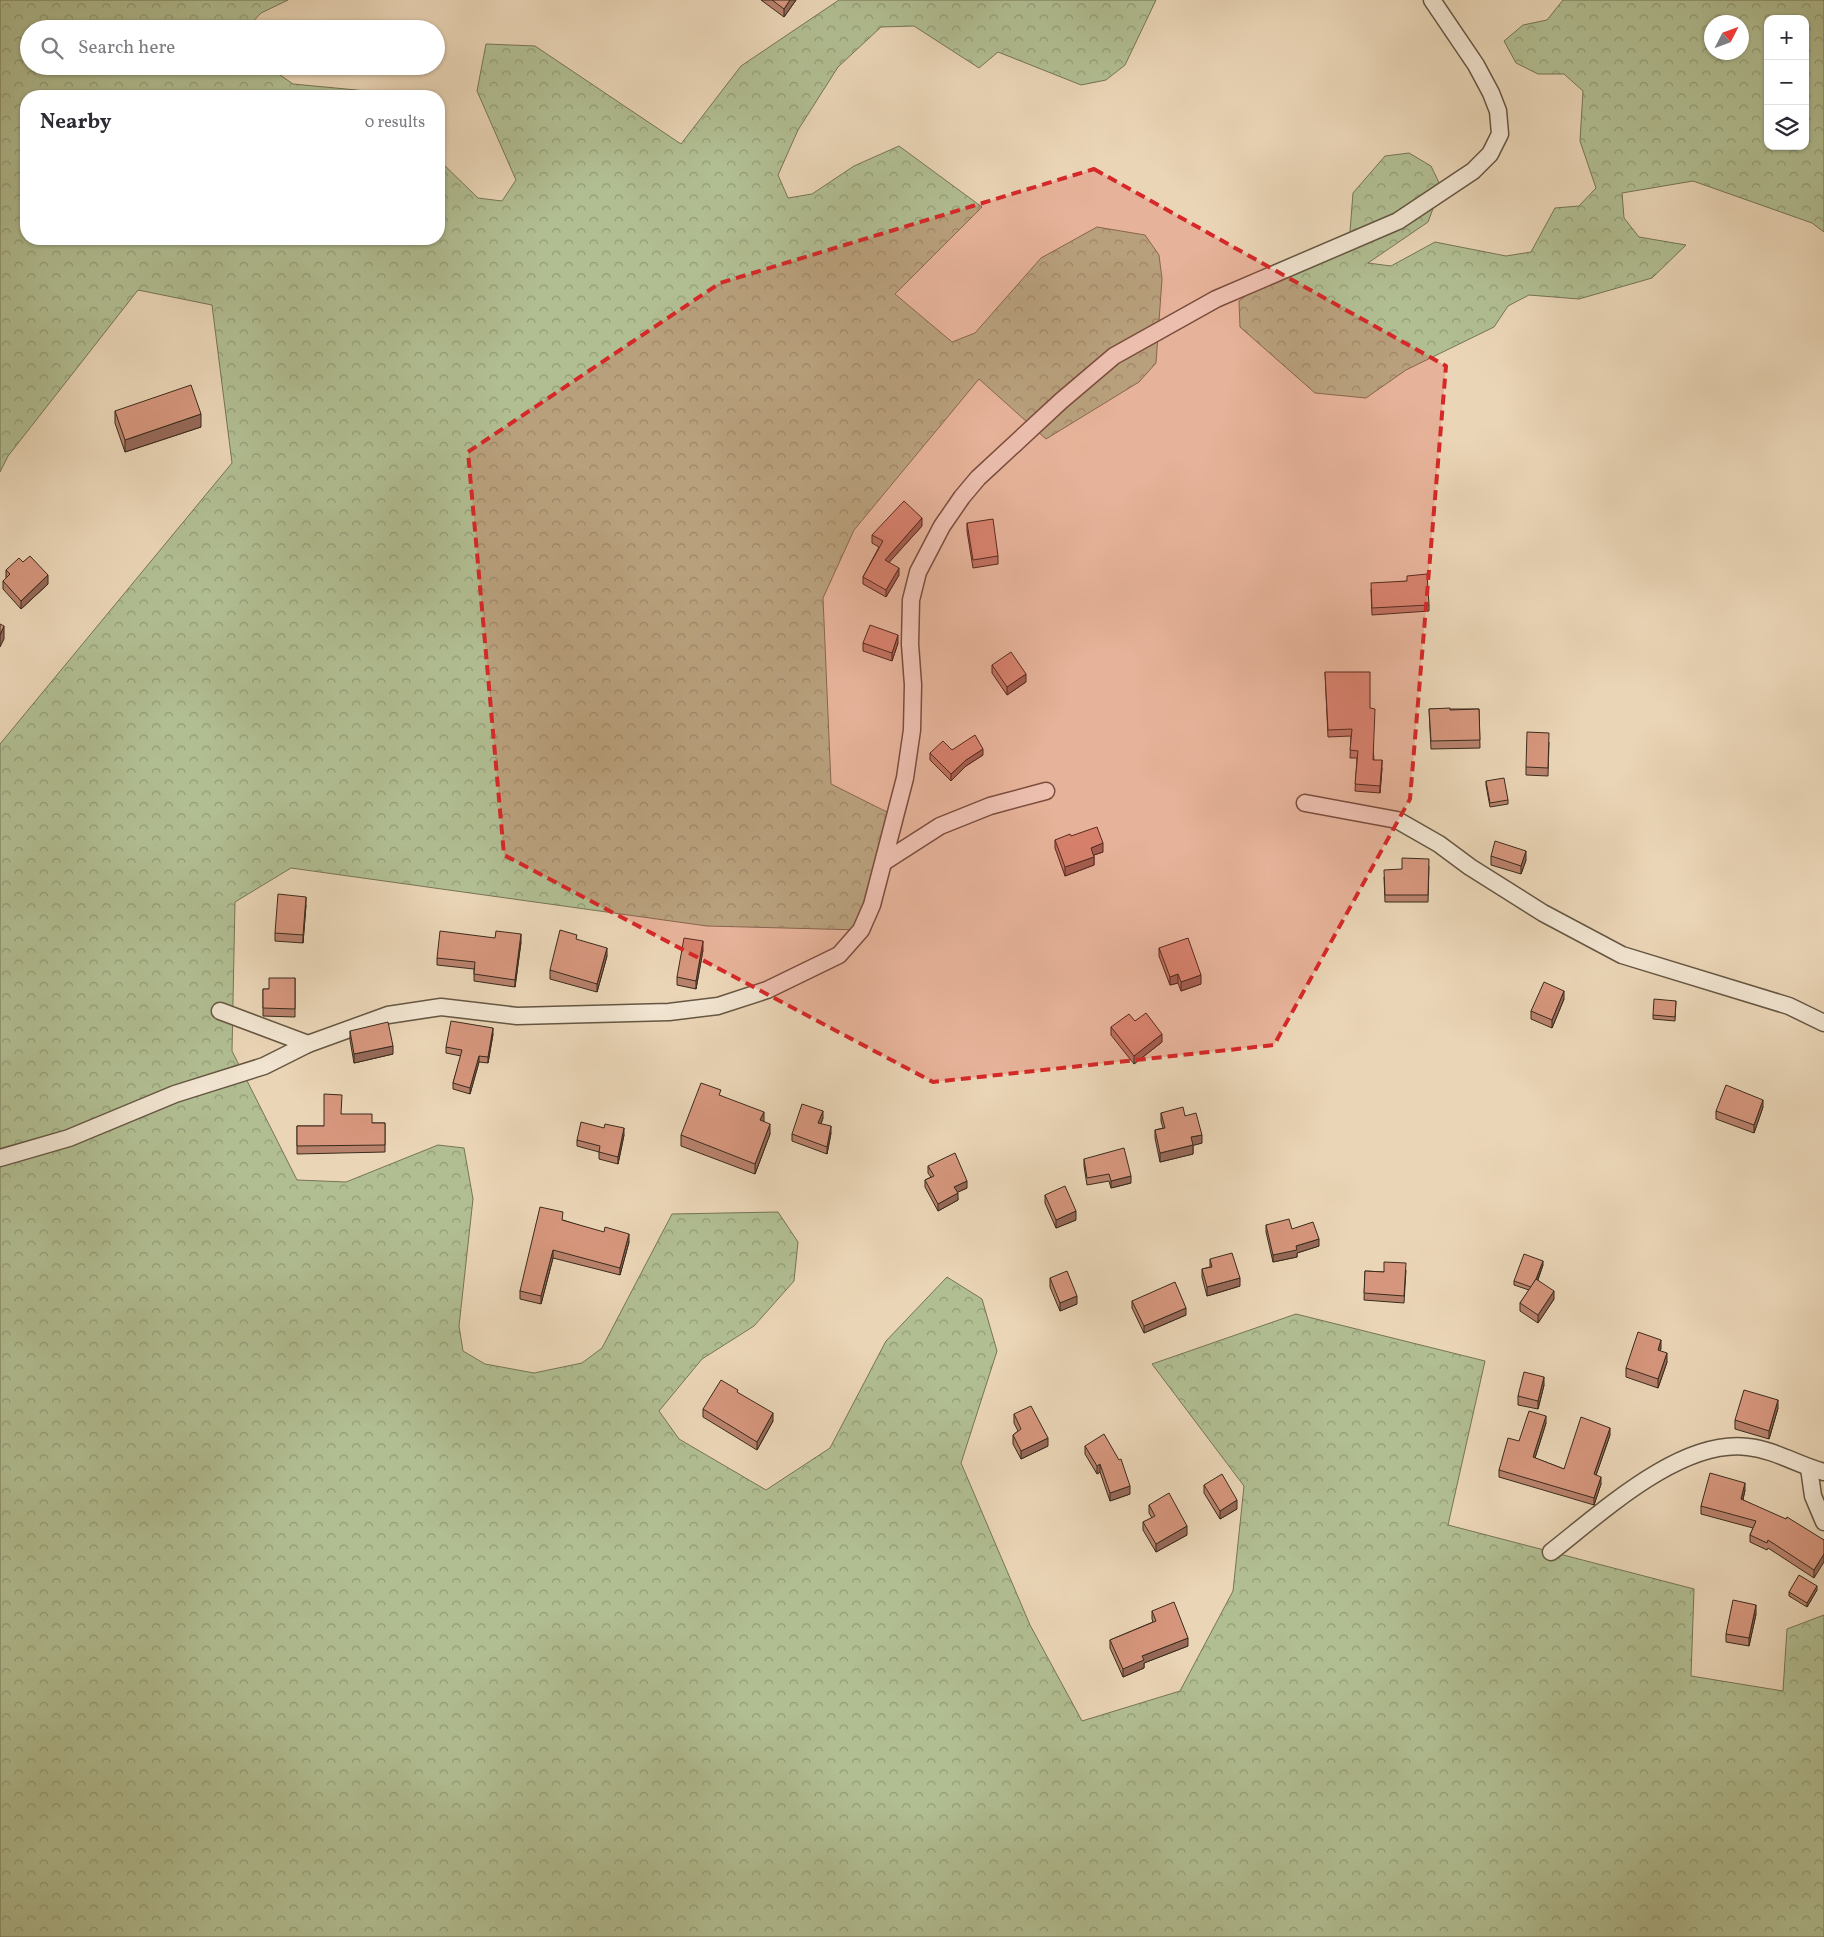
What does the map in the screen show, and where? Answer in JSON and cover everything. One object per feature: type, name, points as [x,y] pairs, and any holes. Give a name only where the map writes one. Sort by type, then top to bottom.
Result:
[{"type":"street","points":[[0,1158],[69,1138],[175,1094],[264,1066],[308,1044],[388,1015],[440,1007],[517,1016],[669,1012],[718,1006],[767,990],[839,955],[861,930],[872,905],[905,778],[912,730],[911,600],[918,572],[942,526],[962,496],[978,478],[1062,400],[1114,356],[1216,298],[1398,221],[1474,171],[1490,154],[1500,134],[1498,111],[1491,92],[1476,65],[1432,0]]},
{"type":"street","points":[[884,862],[940,826],[990,806],[1046,791]]},
{"type":"street","points":[[1305,802],[1397,820],[1439,844],[1470,867],[1543,913],[1622,955],[1789,1006],[1824,1023]]},
{"type":"street","points":[[220,1011],[308,1044]]},
{"type":"street","points":[[1551,1552],[1626,1493],[1673,1464],[1724,1446],[1746,1446],[1768,1450],[1816,1470],[1814,1496],[1824,1522]]},
{"type":"highlighted area","points":[[1094,169],[1446,366],[1410,799],[1274,1045],[933,1082],[504,855],[468,452],[720,283]]},
{"type":"green space","points":[[0,0],[288,0],[261,13],[254,20],[20,20],[20,75],[280,75],[293,84],[356,90],[20,90],[20,245],[445,245],[445,166],[478,198],[502,201],[516,180],[477,91],[486,44],[535,46],[681,144],[741,66],[839,0],[1156,0],[1125,65],[1106,80],[1081,85],[998,52],[979,68],[914,26],[881,27],[838,67],[798,130],[778,175],[788,198],[812,194],[854,166],[899,146],[982,207],[895,294],[952,342],[975,333],[1041,258],[1097,227],[1145,235],[1159,255],[1162,279],[1156,363],[1139,382],[1046,439],[979,379],[854,530],[823,598],[831,784],[895,816],[861,930],[707,926],[291,868],[235,902],[232,1051],[297,1180],[346,1182],[438,1145],[464,1148],[473,1199],[459,1326],[463,1351],[485,1364],[534,1373],[582,1363],[602,1348],[672,1214],[778,1212],[798,1242],[794,1281],[754,1326],[702,1359],[659,1411],[679,1439],[766,1490],[830,1448],[886,1341],[947,1277],[982,1299],[997,1351],[961,1463],[1030,1625],[1082,1721],[1180,1691],[1233,1591],[1244,1486],[1152,1364],[1296,1314],[1485,1361],[1448,1525],[1694,1589],[1691,1676],[1783,1691],[1787,1629],[1824,1615],[1824,1937],[0,1937],[0,744],[232,463],[212,305],[138,290],[8,456],[0,472]]},
{"type":"green space","points":[[1563,0],[1824,0],[1824,232],[1812,223],[1693,181],[1622,193],[1624,218],[1639,237],[1686,245],[1652,278],[1579,299],[1529,295],[1508,306],[1494,327],[1406,370],[1366,398],[1315,393],[1240,327],[1239,301],[1259,285],[1349,244],[1353,193],[1385,156],[1409,153],[1431,166],[1441,187],[1428,222],[1368,263],[1391,266],[1435,242],[1506,256],[1531,252],[1555,208],[1579,206],[1596,188],[1580,141],[1583,91],[1564,74],[1538,74],[1516,63],[1504,41],[1523,25],[1547,20]]},
{"type":"building","points":[[772,0],[790,0],[784,9]]},
{"type":"building","points":[[191,385],[201,414],[125,440],[115,411]]},
{"type":"building","points":[[904,501],[922,518],[885,560],[899,568],[886,590],[863,577],[883,541],[872,535]]},
{"type":"building","points":[[993,519],[998,556],[973,560],[967,523]]},
{"type":"building","points":[[30,556],[48,575],[21,601],[3,581],[10,574],[6,570],[19,558],[23,562]]},
{"type":"building","points":[[1427,574],[1429,605],[1372,608],[1371,583],[1407,581],[1407,576]]},
{"type":"building","points":[[0,624],[4,626],[0,635]]},
{"type":"building","points":[[870,625],[898,635],[892,653],[863,643]]},
{"type":"building","points":[[1011,652],[1026,674],[1007,687],[992,665]]},
{"type":"building","points":[[1325,672],[1370,672],[1370,708],[1375,709],[1373,760],[1382,760],[1380,786],[1355,784],[1358,751],[1350,750],[1352,729],[1328,730]]},
{"type":"building","points":[[1450,708],[1450,710],[1479,709],[1480,740],[1431,741],[1429,709]]},
{"type":"building","points":[[1527,732],[1549,733],[1548,768],[1526,767]]},
{"type":"building","points":[[975,735],[983,749],[966,760],[951,774],[930,753],[943,741],[952,750]]},
{"type":"building","points":[[1504,778],[1508,800],[1490,803],[1486,781]]},
{"type":"building","points":[[1097,827],[1103,843],[1091,848],[1094,857],[1065,867],[1055,840]]},
{"type":"building","points":[[1495,841],[1526,851],[1521,866],[1491,856]]},
{"type":"building","points":[[1402,858],[1429,859],[1428,895],[1385,895],[1384,870],[1402,869]]},
{"type":"building","points":[[278,894],[306,897],[303,935],[275,933]]},
{"type":"building","points":[[560,930],[577,935],[576,939],[607,948],[597,984],[550,970]]},
{"type":"building","points":[[440,931],[495,938],[496,931],[521,934],[515,980],[474,974],[475,962],[437,958]]},
{"type":"building","points":[[684,938],[703,941],[696,981],[677,977]]},
{"type":"building","points":[[1188,938],[1201,975],[1181,982],[1178,974],[1170,977],[1159,948]]},
{"type":"building","points":[[269,978],[295,978],[295,1009],[263,1008],[263,989],[269,989]]},
{"type":"building","points":[[1544,982],[1564,991],[1552,1020],[1531,1011]]},
{"type":"building","points":[[1654,999],[1676,1001],[1675,1017],[1653,1015]]},
{"type":"building","points":[[1146,1013],[1162,1034],[1134,1056],[1111,1027],[1129,1014],[1135,1021]]},
{"type":"building","points":[[451,1021],[493,1028],[488,1057],[479,1056],[470,1088],[453,1083],[462,1050],[446,1047]]},
{"type":"building","points":[[388,1022],[393,1046],[354,1054],[350,1031]]},
{"type":"building","points":[[701,1083],[721,1090],[719,1095],[764,1112],[760,1120],[770,1124],[755,1164],[681,1135]]},
{"type":"building","points":[[1726,1085],[1763,1100],[1754,1125],[1716,1111]]},
{"type":"building","points":[[324,1094],[342,1095],[341,1114],[372,1114],[372,1123],[385,1123],[385,1145],[297,1146],[297,1126],[324,1126]]},
{"type":"building","points":[[802,1104],[823,1111],[818,1123],[831,1126],[827,1147],[792,1134]]},
{"type":"building","points":[[1183,1107],[1185,1116],[1196,1113],[1202,1135],[1191,1137],[1193,1145],[1160,1153],[1155,1130],[1165,1128],[1161,1113]]},
{"type":"building","points":[[581,1122],[604,1128],[605,1124],[624,1128],[618,1157],[599,1152],[600,1146],[577,1140]]},
{"type":"building","points":[[1124,1148],[1131,1176],[1111,1181],[1109,1174],[1087,1178],[1084,1159]]},
{"type":"building","points":[[955,1153],[967,1181],[954,1187],[958,1193],[938,1204],[925,1180],[934,1176],[928,1166]]},
{"type":"building","points":[[1065,1186],[1076,1211],[1056,1220],[1045,1195]]},
{"type":"building","points":[[540,1207],[563,1212],[562,1220],[604,1232],[605,1227],[629,1234],[620,1268],[553,1250],[541,1296],[520,1291]]},
{"type":"building","points":[[1289,1219],[1292,1229],[1313,1222],[1319,1239],[1296,1246],[1297,1250],[1273,1255],[1266,1225]]},
{"type":"building","points":[[1232,1253],[1240,1278],[1207,1287],[1202,1269],[1212,1267],[1210,1259]]},
{"type":"building","points":[[1524,1254],[1543,1261],[1531,1287],[1514,1281]]},
{"type":"building","points":[[1384,1262],[1406,1263],[1404,1296],[1364,1293],[1365,1271],[1384,1272]]},
{"type":"building","points":[[1067,1271],[1077,1296],[1060,1303],[1050,1278]]},
{"type":"building","points":[[1536,1279],[1554,1291],[1538,1315],[1520,1303]]},
{"type":"building","points":[[1175,1282],[1186,1308],[1144,1326],[1132,1301]]},
{"type":"building","points":[[1638,1332],[1661,1340],[1658,1350],[1667,1353],[1658,1379],[1626,1368]]},
{"type":"building","points":[[1524,1372],[1544,1377],[1538,1401],[1518,1396]]},
{"type":"building","points":[[721,1380],[738,1390],[737,1392],[773,1413],[757,1442],[703,1409]]},
{"type":"building","points":[[1744,1390],[1778,1400],[1769,1431],[1735,1420]]},
{"type":"building","points":[[1031,1406],[1048,1438],[1021,1451],[1013,1435],[1021,1429],[1014,1414]]},
{"type":"building","points":[[1529,1411],[1546,1416],[1533,1457],[1564,1469],[1581,1417],[1610,1428],[1594,1474],[1601,1477],[1594,1498],[1499,1470],[1508,1438],[1519,1441]]},
{"type":"building","points":[[1104,1434],[1119,1460],[1121,1459],[1130,1486],[1110,1493],[1100,1464],[1097,1466],[1085,1446]]},
{"type":"building","points":[[1710,1473],[1745,1483],[1741,1499],[1786,1519],[1787,1517],[1824,1540],[1824,1554],[1814,1570],[1768,1540],[1767,1543],[1750,1535],[1756,1521],[1701,1506]]},
{"type":"building","points":[[1222,1474],[1237,1500],[1220,1511],[1204,1485]]},
{"type":"building","points":[[1169,1493],[1187,1526],[1156,1544],[1143,1522],[1155,1516],[1149,1505]]},
{"type":"building","points":[[1799,1575],[1817,1586],[1807,1603],[1789,1592]]},
{"type":"building","points":[[1733,1600],[1756,1605],[1749,1638],[1726,1634]]},
{"type":"building","points":[[1174,1602],[1188,1638],[1142,1656],[1144,1660],[1123,1669],[1110,1640],[1156,1621],[1152,1611]]}]
